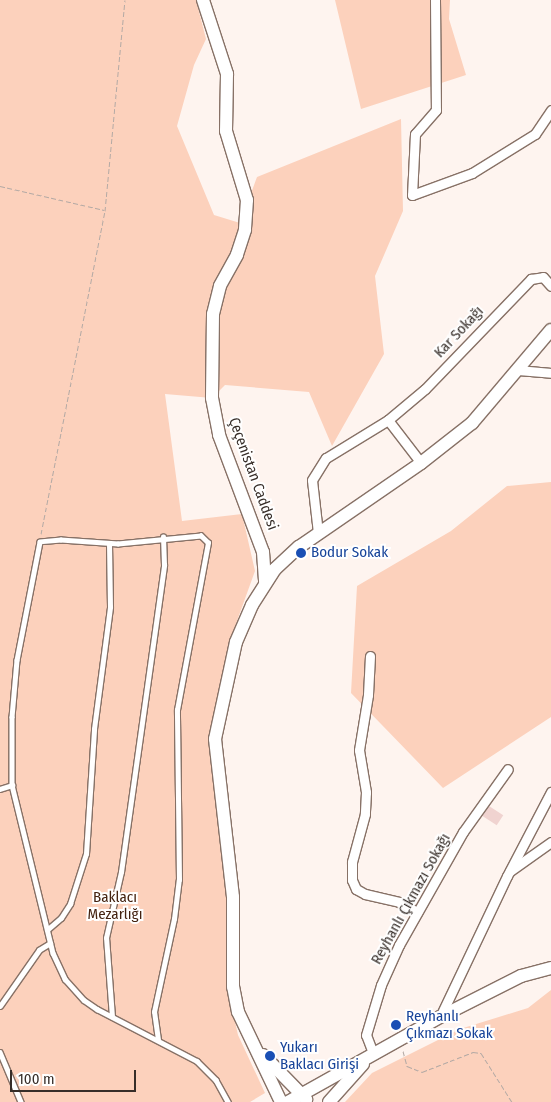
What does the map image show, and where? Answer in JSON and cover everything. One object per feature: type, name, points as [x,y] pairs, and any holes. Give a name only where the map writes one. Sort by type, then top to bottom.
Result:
[{"type":"street","name":"Çeçenistan Caddesi","points":[[203,0],[227,74],[226,131],[247,200],[246,230],[237,255],[220,286],[213,314],[212,398],[219,435],[258,535],[266,582]]},
{"type":"street","points":[[435,0],[436,110],[415,134],[412,194],[472,173],[535,134],[551,110]]},
{"type":"street","name":"Kar Sokağı","points":[[388,420],[425,389],[524,284],[538,276],[551,286]]},
{"type":"street","points":[[281,1102],[238,1012],[233,987],[233,896],[215,739],[236,642],[266,582],[299,547],[421,464],[472,423],[551,330]]},
{"type":"street","points":[[518,370],[551,373]]},
{"type":"street","points":[[318,533],[312,480],[326,458],[388,420],[421,464]]},
{"type":"street","points":[[370,656],[368,695],[359,750],[366,792],[365,814],[352,862],[352,880],[356,889],[365,894],[399,902],[417,912]]},
{"type":"street","name":"Reyhanlı Çıkmazı Sokağı","points":[[373,1052],[366,1036],[381,985],[417,912],[463,832],[508,769]]},
{"type":"street","points":[[440,1017],[508,873],[551,792]]},
{"type":"street","points":[[508,873],[551,842]]},
{"type":"street","points":[[288,1102],[305,1100],[373,1052],[440,1017],[521,976],[551,968]]},
{"type":"street","points":[[251,1042],[305,1100]]},
{"type":"street","points":[[329,1102],[373,1052]]},
{"type":"lane","points":[[158,1040],[154,1012],[174,919],[178,880],[177,710],[208,546],[201,536],[162,537],[109,544],[61,540],[40,542],[17,660],[12,717],[12,785],[50,943],[58,968],[74,990],[112,1017],[158,1040],[207,1069],[228,1102]]},
{"type":"lane","points":[[112,1017],[106,938],[121,872],[164,564],[162,537]]},
{"type":"lane","points":[[47,930],[61,918],[70,904],[86,854],[94,729],[110,607],[109,544]]},
{"type":"lane","points":[[0,789],[12,785]]},
{"type":"lane","points":[[0,1006],[36,954],[50,943]]},
{"type":"lane","points":[[0,1052],[21,1102]]},
{"type":"path","points":[[40,542],[105,211],[125,0]]},
{"type":"path","points":[[0,186],[105,211]]},
{"type":"path","points":[[399,1038],[407,1066],[413,1071],[422,1072],[473,1052],[481,1053],[512,1102]]},
{"type":"green space","name":"Baklacı Mezarlığı","points":[[0,0],[196,0],[206,39],[194,65],[177,126],[214,215],[240,223],[257,177],[401,119],[403,211],[375,276],[384,354],[332,446],[309,392],[225,385],[212,398],[165,394],[182,521],[242,514],[255,571],[229,643],[210,742],[231,900],[227,986],[238,1035],[265,1093],[250,1102],[0,1102]]},
{"type":"green space","points":[[335,0],[450,0],[449,19],[466,75],[361,109]]},
{"type":"green space","points":[[551,482],[551,717],[443,788],[351,693],[357,586],[451,531],[507,486]]},
{"type":"green space","points":[[551,990],[551,1102],[345,1102],[372,1073],[460,1029],[528,1008]]},
{"type":"building","points":[[489,806],[503,815],[497,825],[482,816]]},
{"type":"place","name":"Bodur Sokak","points":[[301,553]]},
{"type":"place","name":"Reyhanlı Çıkmazı Sokak","points":[[396,1025]]},
{"type":"place","name":"Yukarı Baklacı Girişi","points":[[270,1056]]}]
